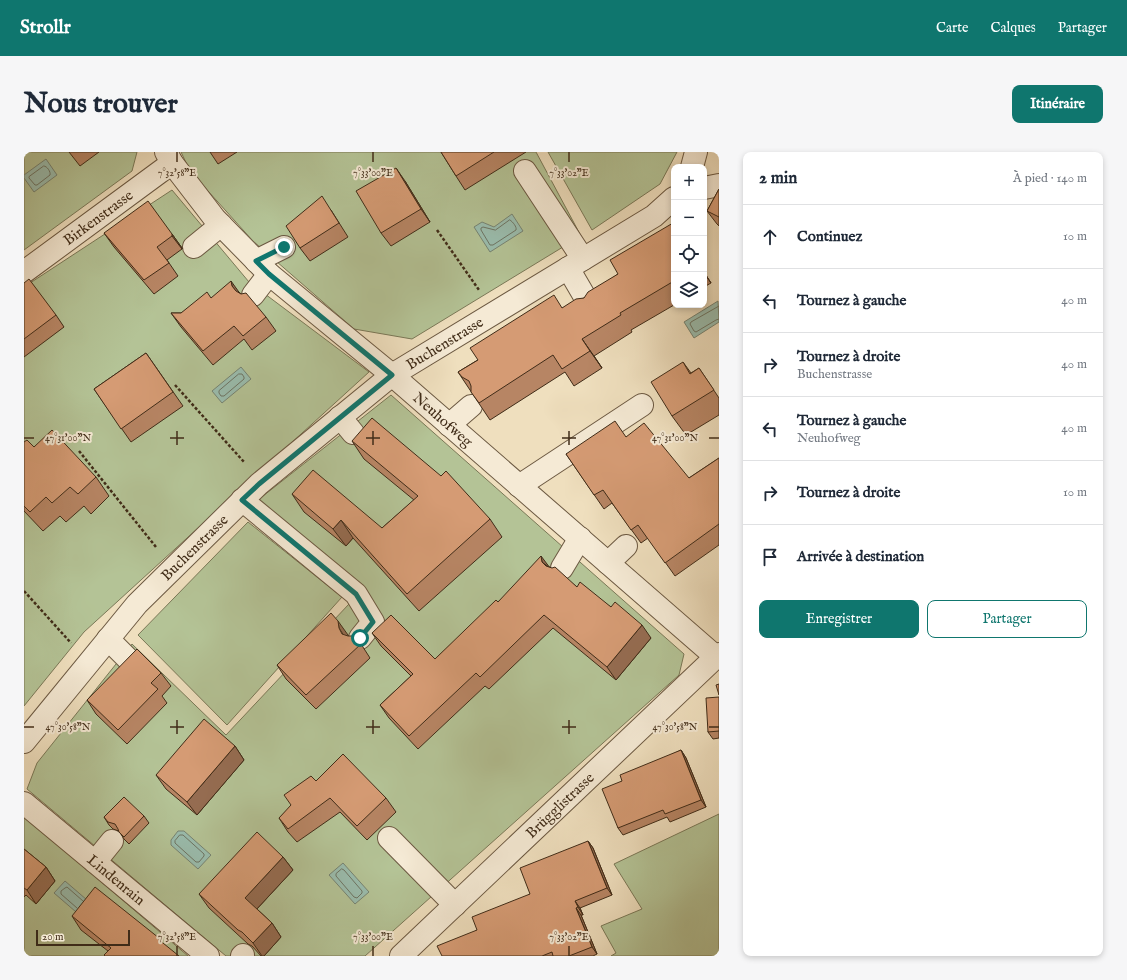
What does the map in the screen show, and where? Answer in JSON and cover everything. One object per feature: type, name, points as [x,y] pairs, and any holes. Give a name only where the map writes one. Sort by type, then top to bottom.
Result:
[{"type":"street","points":[[693,164],[696,152]]},
{"type":"street","name":"Neuhofweg","points":[[169,157],[215,219],[263,268],[392,375],[519,486],[718,655]]},
{"type":"street","name":"Birkenstrasse","points":[[25,268],[169,157]]},
{"type":"street","points":[[525,171],[575,264],[589,304]]},
{"type":"street","points":[[707,187],[719,185]]},
{"type":"street","name":"Buchenstrasse","points":[[24,742],[137,604],[261,482],[347,425],[392,375],[654,216],[672,200]]},
{"type":"street","points":[[194,247],[221,225]]},
{"type":"street","points":[[253,295],[263,268],[284,247]]},
{"type":"street","points":[[519,486],[642,405]]},
{"type":"street","points":[[449,425],[471,406]]},
{"type":"street","points":[[242,500],[356,594],[373,622],[360,638]]},
{"type":"street","points":[[562,568],[580,538]]},
{"type":"street","points":[[608,562],[626,546]]},
{"type":"street","points":[[108,639],[129,660]]},
{"type":"street","name":"Brügglistrasse","points":[[401,956],[718,655]]},
{"type":"street","name":"Lindenrain","points":[[24,803],[208,956]]},
{"type":"street","points":[[389,838],[455,905]]},
{"type":"street","points":[[95,862],[112,841]]},
{"type":"path","points":[[436,230],[495,312]]},
{"type":"path","points":[[175,385],[261,482]]},
{"type":"path","points":[[78,451],[173,568]]},
{"type":"path","points":[[24,591],[89,662]]},
{"type":"shaded area","points":[[24,152],[137,152],[132,171],[24,250]]},
{"type":"shaded area","points":[[181,152],[536,152],[581,236],[412,339],[354,329],[253,241],[190,171]]},
{"type":"shaded area","points":[[548,152],[677,152],[660,184],[592,230]]},
{"type":"shaded area","points":[[172,190],[249,282],[369,372],[84,632],[24,706],[24,287]]},
{"type":"shaded area","points":[[391,395],[684,654],[679,675],[365,956],[226,956],[27,789],[37,763],[132,644],[226,735],[364,588],[258,500]]},
{"type":"shaded area","points":[[248,522],[342,597],[227,725],[138,635]]},
{"type":"shaded area","points":[[719,814],[719,956],[611,956],[616,953],[601,926],[642,909],[614,864]]},
{"type":"shaded area","points":[[24,816],[188,956],[24,956]]},
{"type":"water","points":[[46,159],[57,175],[34,192],[24,178],[24,175]]},
{"type":"water","points":[[512,214],[523,231],[490,252],[474,227],[482,222],[494,227]]},
{"type":"water","points":[[718,301],[719,322],[694,338],[684,322]]},
{"type":"water","points":[[241,367],[251,379],[222,403],[212,391]]},
{"type":"water","points":[[178,831],[184,831],[211,855],[198,869],[171,845],[171,840]]},
{"type":"water","points":[[343,863],[369,892],[355,904],[329,875]]},
{"type":"water","points":[[65,881],[94,906],[83,918],[54,893]]},
{"type":"building","points":[[441,152],[494,152],[456,176]]},
{"type":"building","points":[[396,168],[421,209],[381,233],[356,191]]},
{"type":"building","points":[[719,189],[719,217],[707,211]]},
{"type":"building","points":[[322,196],[339,223],[300,248],[286,226]]},
{"type":"building","points":[[148,201],[172,236],[157,247],[169,263],[144,280],[104,233]]},
{"type":"building","points":[[671,224],[671,283],[620,313],[621,315],[582,339],[590,351],[562,369],[553,355],[479,403],[471,392],[469,381],[462,377],[458,372],[478,360],[470,348],[554,295],[562,308],[576,299],[584,298],[588,292],[618,274],[610,260]]},
{"type":"building","points":[[29,279],[56,315],[24,339],[24,283]]},
{"type":"building","points":[[231,281],[232,286],[236,291],[241,294],[246,293],[266,317],[243,336],[234,326],[203,351],[171,313],[181,313],[207,292],[211,298]]},
{"type":"building","points":[[146,353],[173,392],[121,429],[94,389]]},
{"type":"building","points":[[683,362],[690,374],[699,368],[714,390],[672,416],[651,382]]},
{"type":"building","points":[[372,418],[441,476],[446,471],[490,519],[407,594],[341,520],[333,529],[292,494],[313,470],[382,528],[418,496],[352,441]]},
{"type":"building","points":[[615,421],[626,437],[644,423],[689,478],[719,458],[719,524],[665,563],[638,525],[631,530],[603,490],[594,495],[566,454]]},
{"type":"building","points":[[52,430],[96,477],[78,494],[70,487],[52,503],[46,497],[30,512],[24,506],[24,442],[27,440],[34,447]]},
{"type":"building","points":[[541,556],[542,562],[546,566],[552,568],[555,567],[577,587],[580,582],[611,607],[615,602],[642,625],[607,667],[544,615],[480,677],[476,673],[409,736],[380,705],[413,674],[372,633],[391,615],[435,659],[496,600],[498,602]]},
{"type":"building","points":[[331,613],[338,621],[342,634],[353,636],[361,644],[306,695],[277,665]]},
{"type":"building","points":[[137,649],[161,673],[151,683],[158,689],[118,730],[87,700]]},
{"type":"building","points":[[719,684],[719,695],[716,685]]},
{"type":"building","points":[[719,697],[719,731],[708,732],[706,698]]},
{"type":"building","points":[[204,719],[235,746],[187,802],[156,775]]},
{"type":"building","points":[[681,750],[701,800],[665,814],[663,810],[618,828],[602,789],[622,781],[620,775]]},
{"type":"building","points":[[343,754],[386,798],[357,826],[330,798],[288,829],[279,818],[291,805],[284,795],[311,776],[316,781]]},
{"type":"building","points":[[124,797],[144,816],[124,837],[119,832],[115,824],[108,822],[104,817]]},
{"type":"building","points":[[257,832],[283,857],[245,898],[272,923],[253,943],[199,894]]},
{"type":"building","points":[[588,841],[607,888],[575,901],[578,907],[576,908],[592,947],[569,956],[553,956],[552,952],[542,956],[442,956],[437,946],[477,930],[472,917],[530,894],[520,868]]},
{"type":"building","points":[[24,849],[46,867],[27,890],[24,888]]},
{"type":"building","points":[[95,887],[159,938],[158,939],[179,956],[105,956],[104,955],[111,948],[72,916]]},
{"type":"route","points":[[284,247],[256,261],[269,274],[392,375],[259,484],[242,500],[356,594],[373,622],[360,638]]}]
